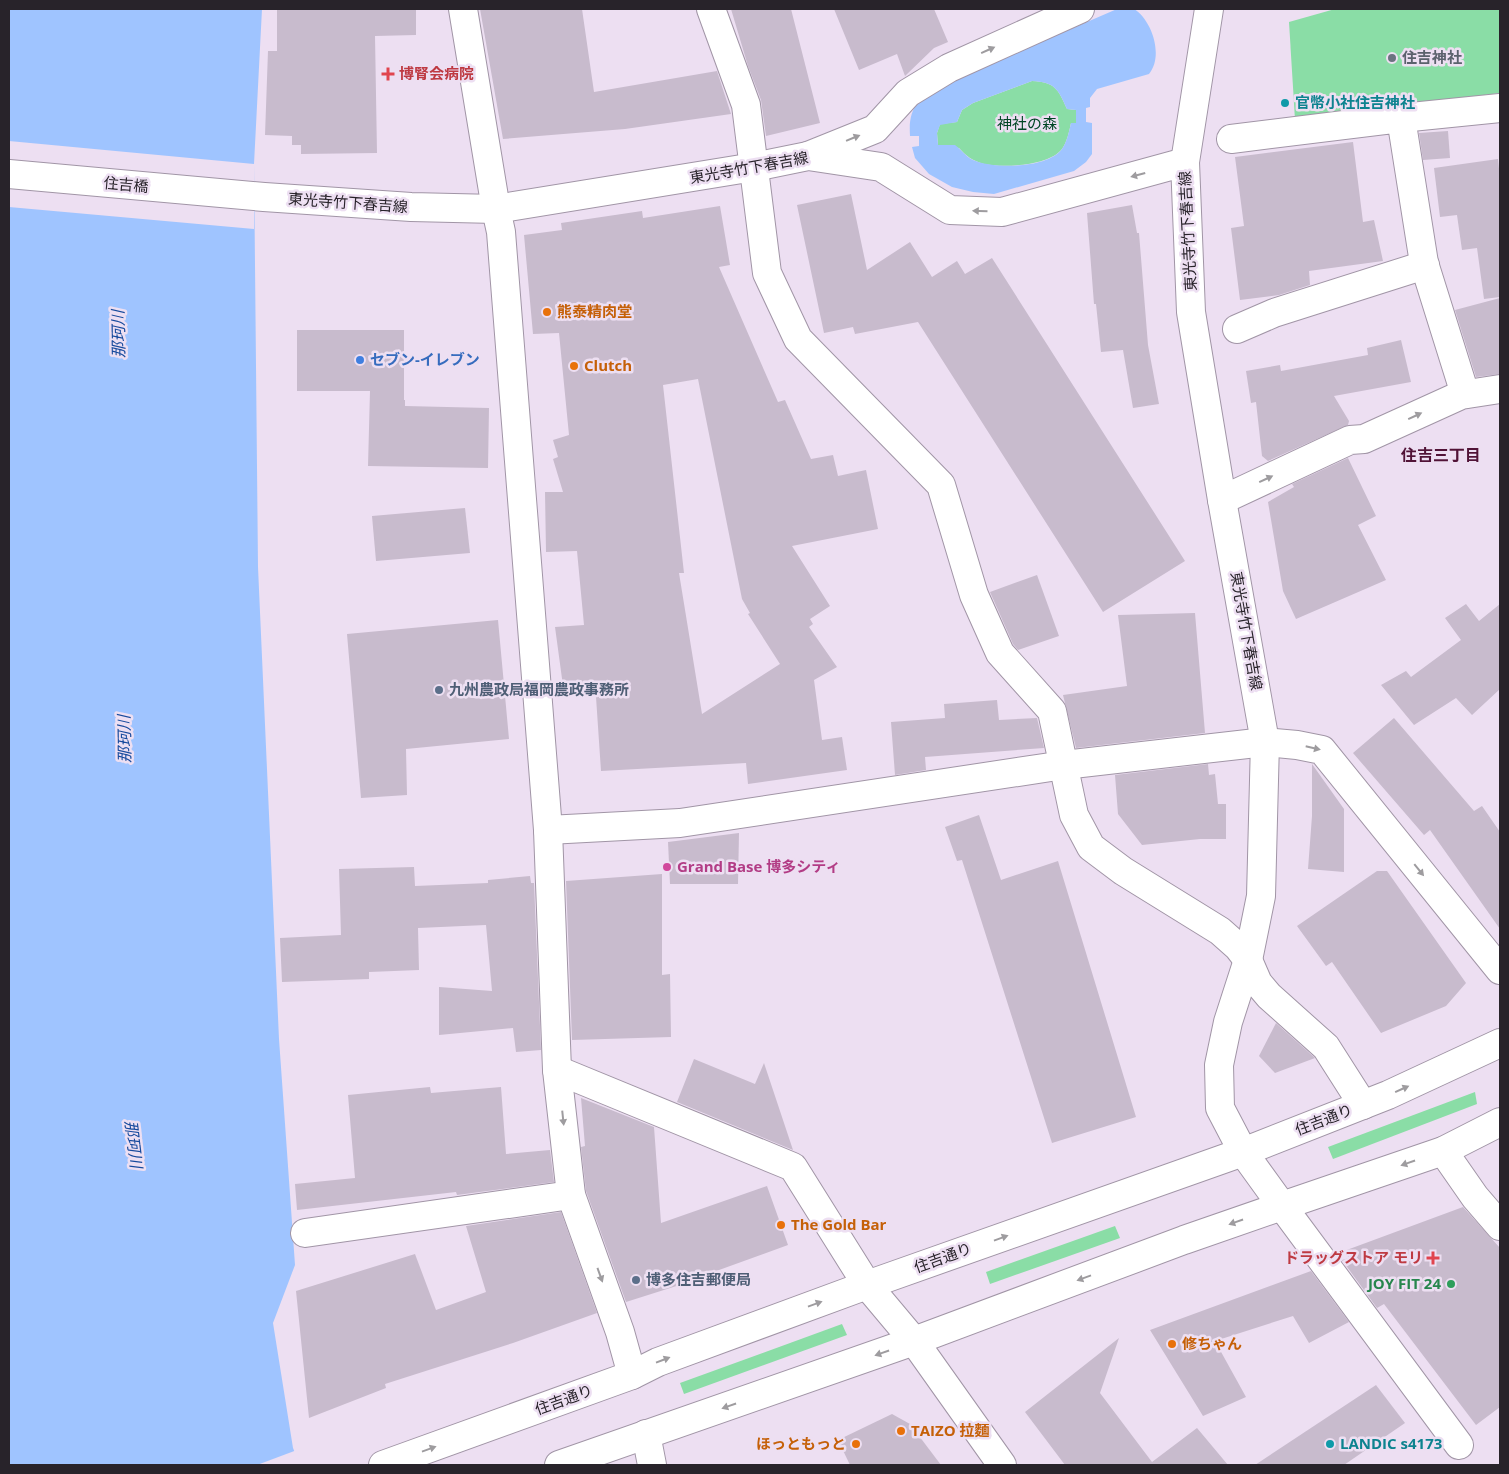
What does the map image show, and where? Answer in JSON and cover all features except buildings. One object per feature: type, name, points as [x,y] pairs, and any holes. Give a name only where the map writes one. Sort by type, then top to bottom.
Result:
[{"type":"street","points":[[463,9],[501,232],[548,830],[558,1070],[571,1195],[620,1332],[632,1375]]},
{"type":"street","points":[[711,9],[746,105],[767,273],[798,339],[941,485],[974,595],[1000,653],[1052,710],[1074,816],[1091,847],[1123,871],[1220,931],[1238,947],[1248,960],[1258,984],[1326,1047],[1363,1105]]},
{"type":"street","points":[[808,156],[875,129],[908,93],[949,68],[1080,9]]},
{"type":"street","points":[[1185,162],[1209,9]]},
{"type":"street","points":[[1231,139],[1500,108]]},
{"type":"street","points":[[1401,118],[1425,265],[1466,394]]},
{"type":"street","name":"東光寺竹下春吉線","points":[[243,195],[411,207],[496,210],[754,168],[808,156],[881,167],[950,210],[1002,212],[1185,162],[1192,312],[1222,500],[1265,742],[1261,896],[1248,960],[1228,1022],[1219,1065],[1220,1108],[1243,1152],[1459,1445]]},
{"type":"street","name":"住吉橋","points":[[9,174],[243,195]]},
{"type":"street","points":[[1237,329],[1274,313],[1425,265]]},
{"type":"street","points":[[1222,500],[1350,440],[1364,439],[1461,395],[1500,389]]},
{"type":"street","points":[[548,830],[680,823],[1064,765],[1265,742],[1297,745],[1322,750],[1500,970]]},
{"type":"street","name":"住吉通り","points":[[384,1465],[632,1375],[658,1362],[867,1285],[1243,1152],[1388,1095],[1500,1043]]},
{"type":"street","points":[[558,1070],[792,1167],[867,1285],[914,1342],[1002,1465]]},
{"type":"street","points":[[559,1465],[914,1342],[1184,1240],[1443,1151],[1500,1122]]},
{"type":"street","points":[[1443,1151],[1474,1197],[1500,1226]]},
{"type":"street","points":[[305,1233],[571,1195]]},
{"type":"street","points":[[646,1434],[652,1465]]},
{"type":"green space","name":"住吉神社","points":[[1335,9],[1500,9],[1500,93],[1295,120],[1289,22]]},
{"type":"green space","name":"神社の森","points":[[1032,81],[1051,85],[1061,96],[1067,109],[1076,110],[1076,123],[1071,123],[1068,137],[1062,149],[1056,155],[1037,162],[1003,166],[984,164],[973,160],[959,148],[938,145],[937,133],[940,124],[957,122],[962,110],[973,103]]},
{"type":"green space","points":[[1475,1092],[1477,1104],[1333,1159],[1328,1147]]},
{"type":"green space","points":[[1115,1226],[1120,1238],[990,1284],[986,1272]]},
{"type":"green space","points":[[842,1324],[847,1335],[684,1394],[680,1383]]},
{"type":"water","name":"那珂川","points":[[9,9],[262,9],[254,164],[258,567],[279,1039],[295,1265],[273,1323],[293,1448],[300,1465],[9,1465]]},
{"type":"water","points":[[1117,9],[1134,9],[1140,14],[1151,30],[1156,48],[1156,58],[1149,74],[1097,89],[1090,98],[1090,107],[1086,108],[1086,122],[1092,123],[1092,154],[1086,162],[1074,171],[994,194],[952,187],[929,174],[915,158],[912,147],[919,146],[919,136],[910,136],[911,117],[917,104],[922,99],[944,84]],"holes":[[[1032,81],[1055,88],[1067,109],[1076,110],[1076,123],[1071,123],[1064,146],[1055,156],[1033,164],[993,165],[973,160],[955,145],[938,145],[937,133],[940,125],[957,122],[962,110],[973,103]]]},
{"type":"pier","points":[[9,141],[254,164],[254,229],[9,207]]},
{"type":"pier","points":[[297,1450],[303,1465],[257,1465]]},
{"type":"place","name":"住吉神社","points":[[1392,58]]},
{"type":"place","name":"博腎会病院","points":[[388,74]]},
{"type":"place","name":"官幣小社住吉神社","points":[[1285,103]]},
{"type":"place","name":"熊泰精肉堂","points":[[547,312]]},
{"type":"place","name":"セブン-イレブン","points":[[360,360]]},
{"type":"place","name":"Clutch","points":[[574,366]]},
{"type":"place","name":"九州農政局福岡農政事務所","points":[[439,690]]},
{"type":"place","name":"Grand Base 博多シティ","points":[[667,867]]},
{"type":"place","name":"The Gold Bar","points":[[781,1225]]},
{"type":"place","name":"ドラッグストア モリ","points":[[1433,1258]]},
{"type":"place","name":"博多住吉郵便局","points":[[636,1280]]},
{"type":"place","name":"JOY FIT 24","points":[[1451,1284]]},
{"type":"place","name":"修ちゃん","points":[[1172,1344]]},
{"type":"place","name":"TAIZO 拉麵","points":[[901,1431]]},
{"type":"place","name":"ほっともっと","points":[[856,1444]]},
{"type":"place","name":"LANDIC s4173","points":[[1330,1444]]},
{"type":"district","name":"住吉三丁目","points":[[1441,455]]}]
